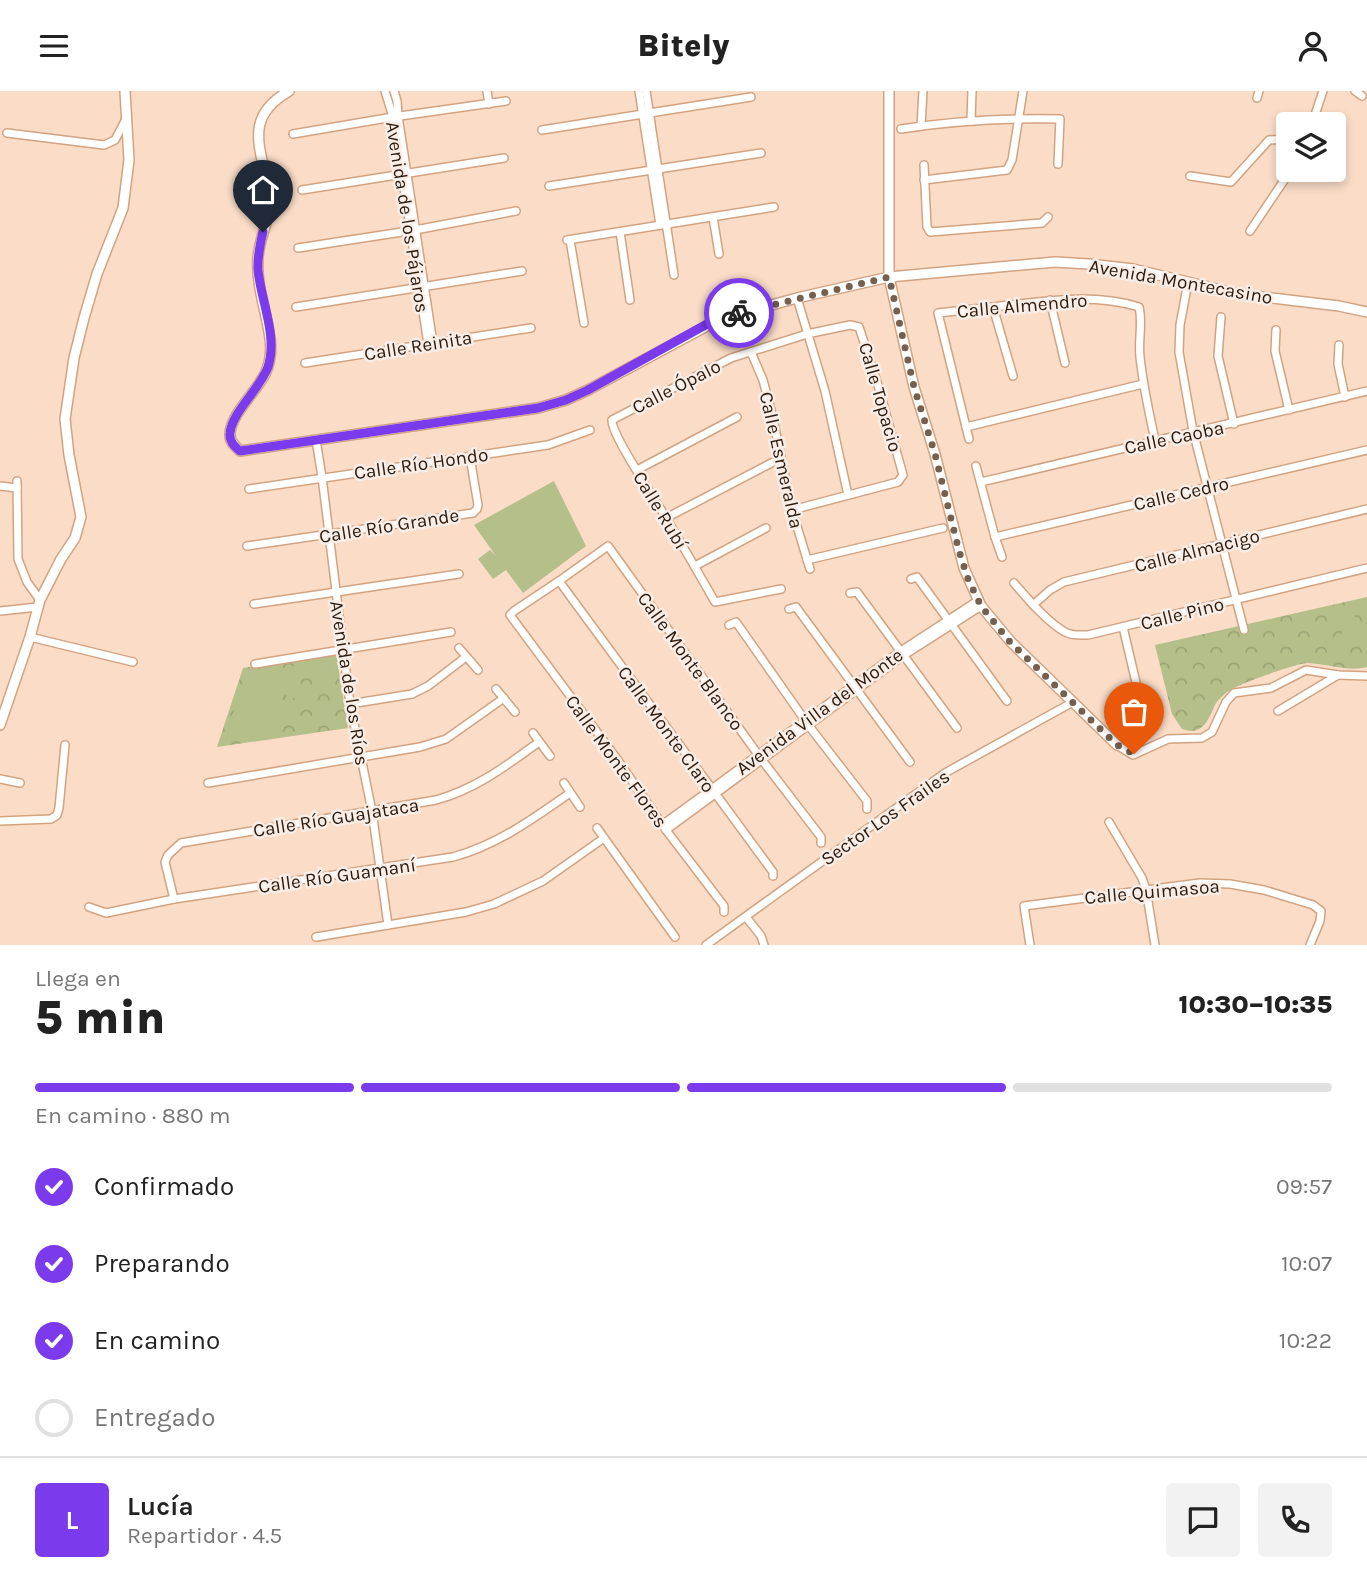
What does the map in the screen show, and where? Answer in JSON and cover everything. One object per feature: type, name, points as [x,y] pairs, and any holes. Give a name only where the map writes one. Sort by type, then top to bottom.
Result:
[{"type":"street","points":[[0,725],[39,604],[61,559],[75,538],[81,517],[65,419],[74,358],[84,318],[97,274],[123,208],[129,160],[125,91]]},
{"type":"street","name":"Avenida Montecasino","points":[[289,91],[270,105],[262,117],[258,134],[269,201],[268,219],[258,258],[258,272],[271,353],[264,375],[238,414],[229,435],[233,445],[240,451],[538,408],[588,390],[720,319],[889,277],[1055,262],[1089,264],[1133,269],[1238,294],[1367,312]]},
{"type":"street","name":"Avenida de los Pájaros","points":[[385,91],[395,116],[430,343]]},
{"type":"street","name":"Avenida de los Pájaros","points":[[394,91],[397,101],[395,116]]},
{"type":"street","points":[[487,91],[489,103]]},
{"type":"street","points":[[639,91],[646,114],[663,225],[674,275]]},
{"type":"street","points":[[646,91],[646,114]]},
{"type":"street","points":[[889,91],[889,277],[914,387],[968,579],[980,603],[1010,642],[1117,745],[1133,755],[1168,739],[1202,738],[1212,732],[1226,702],[1234,693],[1271,688],[1306,670],[1367,676]]},
{"type":"street","points":[[921,126],[923,91]]},
{"type":"street","points":[[971,121],[972,91]]},
{"type":"street","points":[[924,180],[1007,170],[1011,165],[1023,91]]},
{"type":"street","points":[[1316,112],[1323,91]]},
{"type":"street","points":[[542,130],[751,97]]},
{"type":"street","points":[[293,134],[395,116],[506,101]]},
{"type":"street","points":[[7,133],[104,145],[115,140],[127,117]]},
{"type":"street","points":[[901,129],[1018,118],[1060,119],[1058,164]]},
{"type":"street","points":[[1190,176],[1231,182],[1269,140],[1276,140]]},
{"type":"street","points":[[549,186],[761,153]]},
{"type":"street","points":[[302,190],[505,158]]},
{"type":"street","points":[[924,165],[927,227],[930,232],[1042,223],[1048,217]]},
{"type":"street","points":[[1250,230],[1283,182]]},
{"type":"street","points":[[584,323],[569,240],[775,207]]},
{"type":"street","points":[[298,248],[516,211]]},
{"type":"street","points":[[713,217],[719,254]]},
{"type":"street","points":[[620,232],[630,300]]},
{"type":"street","points":[[296,307],[522,271]]},
{"type":"street","points":[[1188,282],[1180,325],[1179,352],[1193,431],[1244,630]]},
{"type":"street","points":[[797,298],[825,391],[848,495]]},
{"type":"street","name":"Calle Almendro","points":[[966,427],[938,313],[1088,298],[1139,307],[1142,317],[1139,353],[1155,440]]},
{"type":"street","points":[[1050,300],[1065,363]]},
{"type":"street","points":[[993,307],[1013,376]]},
{"type":"street","points":[[1221,317],[1218,356],[1234,424]]},
{"type":"street","name":"Calle Ópalo","points":[[615,418],[715,365],[807,334],[850,325],[859,327]]},
{"type":"street","name":"Calle Reinita","points":[[305,363],[531,327]]},
{"type":"street","name":"Calle Topacio","points":[[792,510],[898,482],[903,475],[859,327]]},
{"type":"street","points":[[1276,330],[1275,351],[1289,410]]},
{"type":"street","points":[[1339,345],[1338,364],[1345,397]]},
{"type":"street","name":"Calle Esmeralda","points":[[751,352],[763,380],[792,510],[810,569]]},
{"type":"street","points":[[969,439],[966,427],[1143,384]]},
{"type":"street","name":"Calle Caoba","points":[[981,482],[1367,391]]},
{"type":"street","points":[[637,470],[737,417]]},
{"type":"street","name":"Calle Rubí","points":[[615,418],[612,420],[612,428],[715,602],[781,589]]},
{"type":"street","name":"Calle Río Hondo","points":[[249,489],[548,445],[590,430]]},
{"type":"street","name":"Avenida de los Ríos","points":[[316,440],[350,704],[372,811],[388,925]]},
{"type":"street","name":"Calle Cedro","points":[[995,537],[1367,450]]},
{"type":"street","name":"Calle Río Grande","points":[[247,546],[473,513],[478,505],[470,457]]},
{"type":"street","points":[[666,518],[781,458]]},
{"type":"street","points":[[976,466],[1002,557]]},
{"type":"street","points":[[0,486],[17,484],[18,559],[39,604]]},
{"type":"street","name":"Calle Almacigo","points":[[1033,605],[1064,582],[1367,509]]},
{"type":"street","points":[[695,566],[766,528]]},
{"type":"street","points":[[807,560],[943,528]]},
{"type":"street","name":"Calle Monte Blanco","points":[[559,581],[608,546],[821,837],[821,843]]},
{"type":"street","name":"Calle Pino","points":[[1014,583],[1033,605],[1064,631],[1074,635],[1088,635],[1367,568]]},
{"type":"street","points":[[254,604],[458,574]]},
{"type":"street","points":[[911,579],[917,577],[1007,701]]},
{"type":"street","name":"Calle Monte Flores","points":[[559,581],[510,615],[617,759],[664,828],[724,906],[724,912]]},
{"type":"street","name":"Calle Monte Claro","points":[[559,581],[773,872],[773,876]]},
{"type":"street","points":[[850,593],[857,592],[957,728]]},
{"type":"street","name":"Avenida Villa del Monte","points":[[664,828],[902,653],[980,603]]},
{"type":"street","points":[[0,611],[39,604]]},
{"type":"street","points":[[789,609],[796,607],[910,762]]},
{"type":"street","points":[[729,625],[736,622],[807,723],[867,801],[867,810]]},
{"type":"street","points":[[1123,627],[1138,691]]},
{"type":"street","points":[[255,664],[451,632]]},
{"type":"street","points":[[30,637],[133,662]]},
{"type":"street","points":[[459,648],[478,670]]},
{"type":"street","points":[[350,704],[412,694],[428,686],[466,657]]},
{"type":"street","points":[[1278,712],[1338,675]]},
{"type":"street","points":[[496,689],[515,712]]},
{"type":"street","points":[[208,783],[420,747],[446,739],[504,698]]},
{"type":"street","name":"Sector Los Frailes","points":[[706,945],[945,773],[1073,702]]},
{"type":"street","points":[[533,733],[550,756]]},
{"type":"street","name":"Calle Río Guajataca","points":[[174,899],[165,862],[168,855],[181,843],[457,795],[502,770],[539,741]]},
{"type":"street","points":[[0,821],[51,819],[57,815],[65,745]]},
{"type":"street","points":[[0,779],[20,783]]},
{"type":"street","points":[[564,783],[580,807]]},
{"type":"street","name":"Calle Río Guamaní","points":[[89,907],[106,913],[174,899],[440,859],[470,852],[521,827],[570,793]]},
{"type":"street","points":[[1109,822],[1142,878],[1155,945]]},
{"type":"street","points":[[597,828],[674,937]]},
{"type":"street","points":[[316,937],[466,912],[494,904],[542,881],[604,838]]},
{"type":"street","name":"Calle Quimasoa","points":[[1030,945],[1024,906],[1200,883],[1230,884],[1264,890],[1313,905],[1321,911],[1320,921],[1310,945]]},
{"type":"street","points":[[746,916],[761,936],[764,945]]},
{"type":"street","points":[[330,935],[332,945]]},
{"type":"green space","points":[[554,481],[586,546],[523,593],[506,570],[493,579],[478,559],[490,550],[496,556],[474,525]]},
{"type":"green space","points":[[1367,597],[1367,667],[1345,668],[1308,663],[1258,678],[1225,693],[1216,703],[1205,724],[1198,730],[1182,729],[1172,714],[1155,645]]},
{"type":"green space","points":[[1353,610],[1361,640],[1345,644],[1337,614]]},
{"type":"green space","points":[[336,652],[348,728],[217,747],[243,668]]},
{"type":"green space","points":[[329,662],[332,686],[318,687],[316,663]]},
{"type":"green space","points":[[298,665],[303,697],[287,699],[282,668]]},
{"type":"green space","points":[[277,673],[284,729],[281,732],[232,741],[233,717],[241,698],[256,684]]},
{"type":"way so far","points":[[739,313],[889,277],[914,387],[935,454],[959,551],[981,606],[1010,642],[1117,745],[1134,754]]},
{"type":"route","points":[[263,232],[258,272],[271,353],[264,375],[233,423],[229,435],[233,445],[240,451],[538,408],[588,390],[707,324],[739,313]]}]
